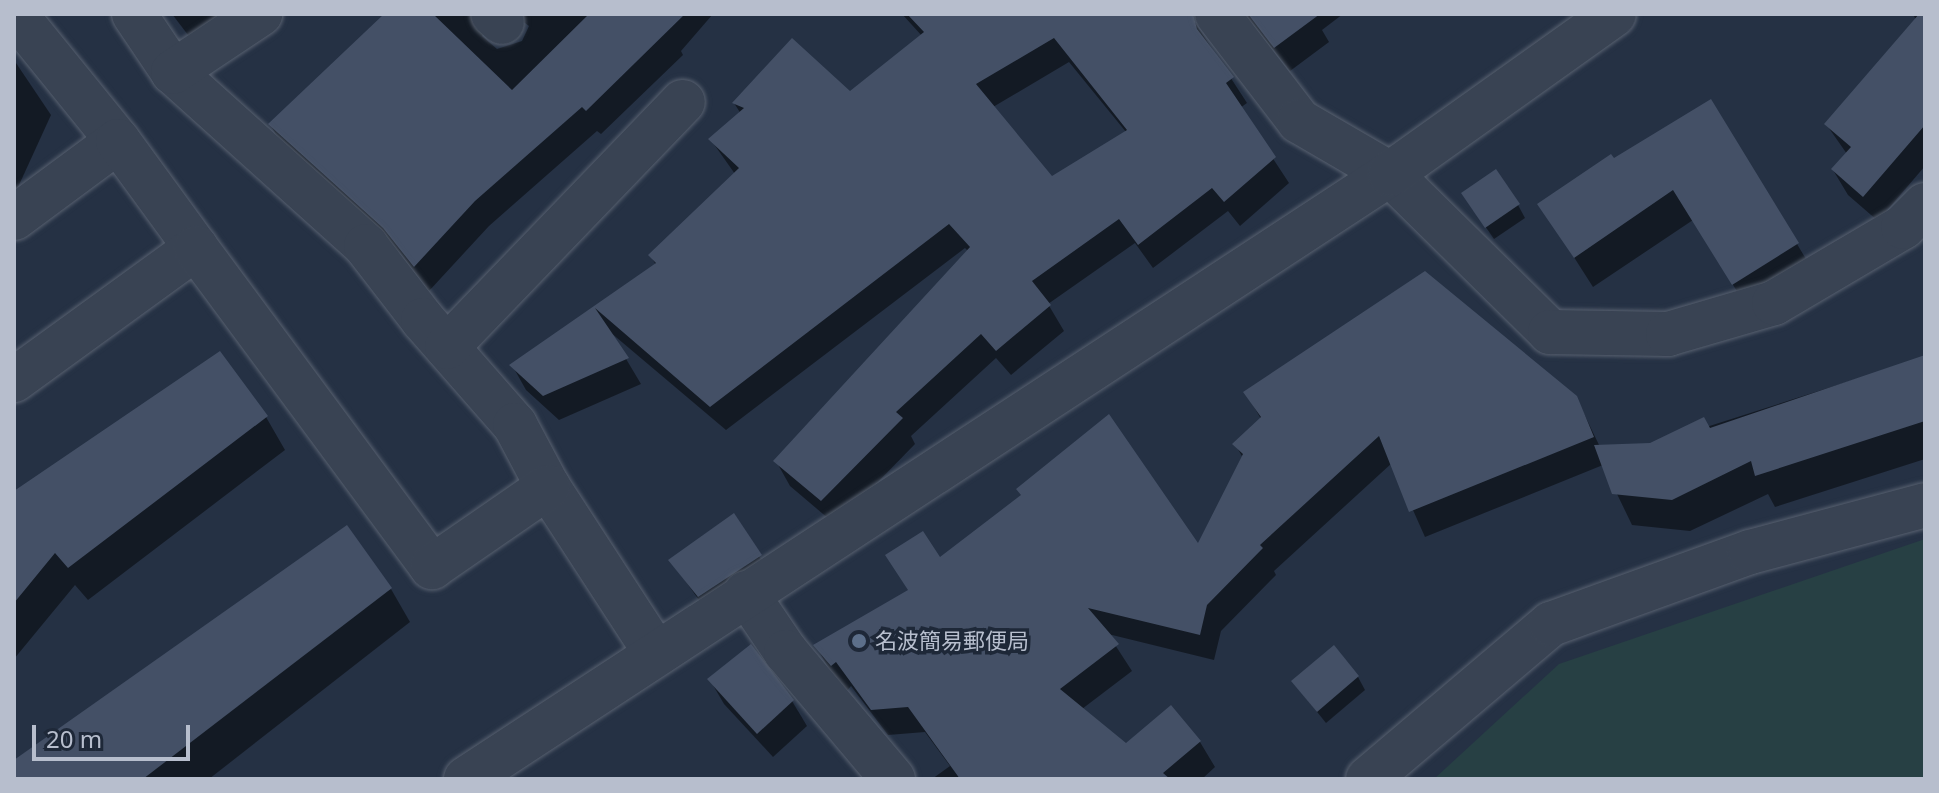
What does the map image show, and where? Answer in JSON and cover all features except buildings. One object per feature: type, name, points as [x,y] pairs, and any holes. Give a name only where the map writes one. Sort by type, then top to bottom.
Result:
[{"type":"street","points":[[15,14],[118,141],[432,567],[548,487]]},
{"type":"street","points":[[134,14],[173,72],[366,246],[515,425],[548,487],[656,653]]},
{"type":"street","points":[[173,72],[260,14]]},
{"type":"street","points":[[1217,14],[1299,121],[1390,174],[1550,332],[1668,334],[1774,303],[1903,227],[1925,205]]},
{"type":"street","points":[[466,779],[1390,174],[1614,14]]},
{"type":"street","points":[[447,347],[683,102]]},
{"type":"street","points":[[14,218],[118,141]]},
{"type":"street","points":[[14,380],[196,248]]},
{"type":"street","points":[[1368,779],[1551,624],[1750,552],[1925,505]]},
{"type":"street","points":[[746,593],[786,652],[893,779]]},
{"type":"green space","points":[[1925,539],[1925,779],[1434,779],[1559,664]]},
{"type":"place","name":"名波簡易郵便局","points":[[859,641]]}]
